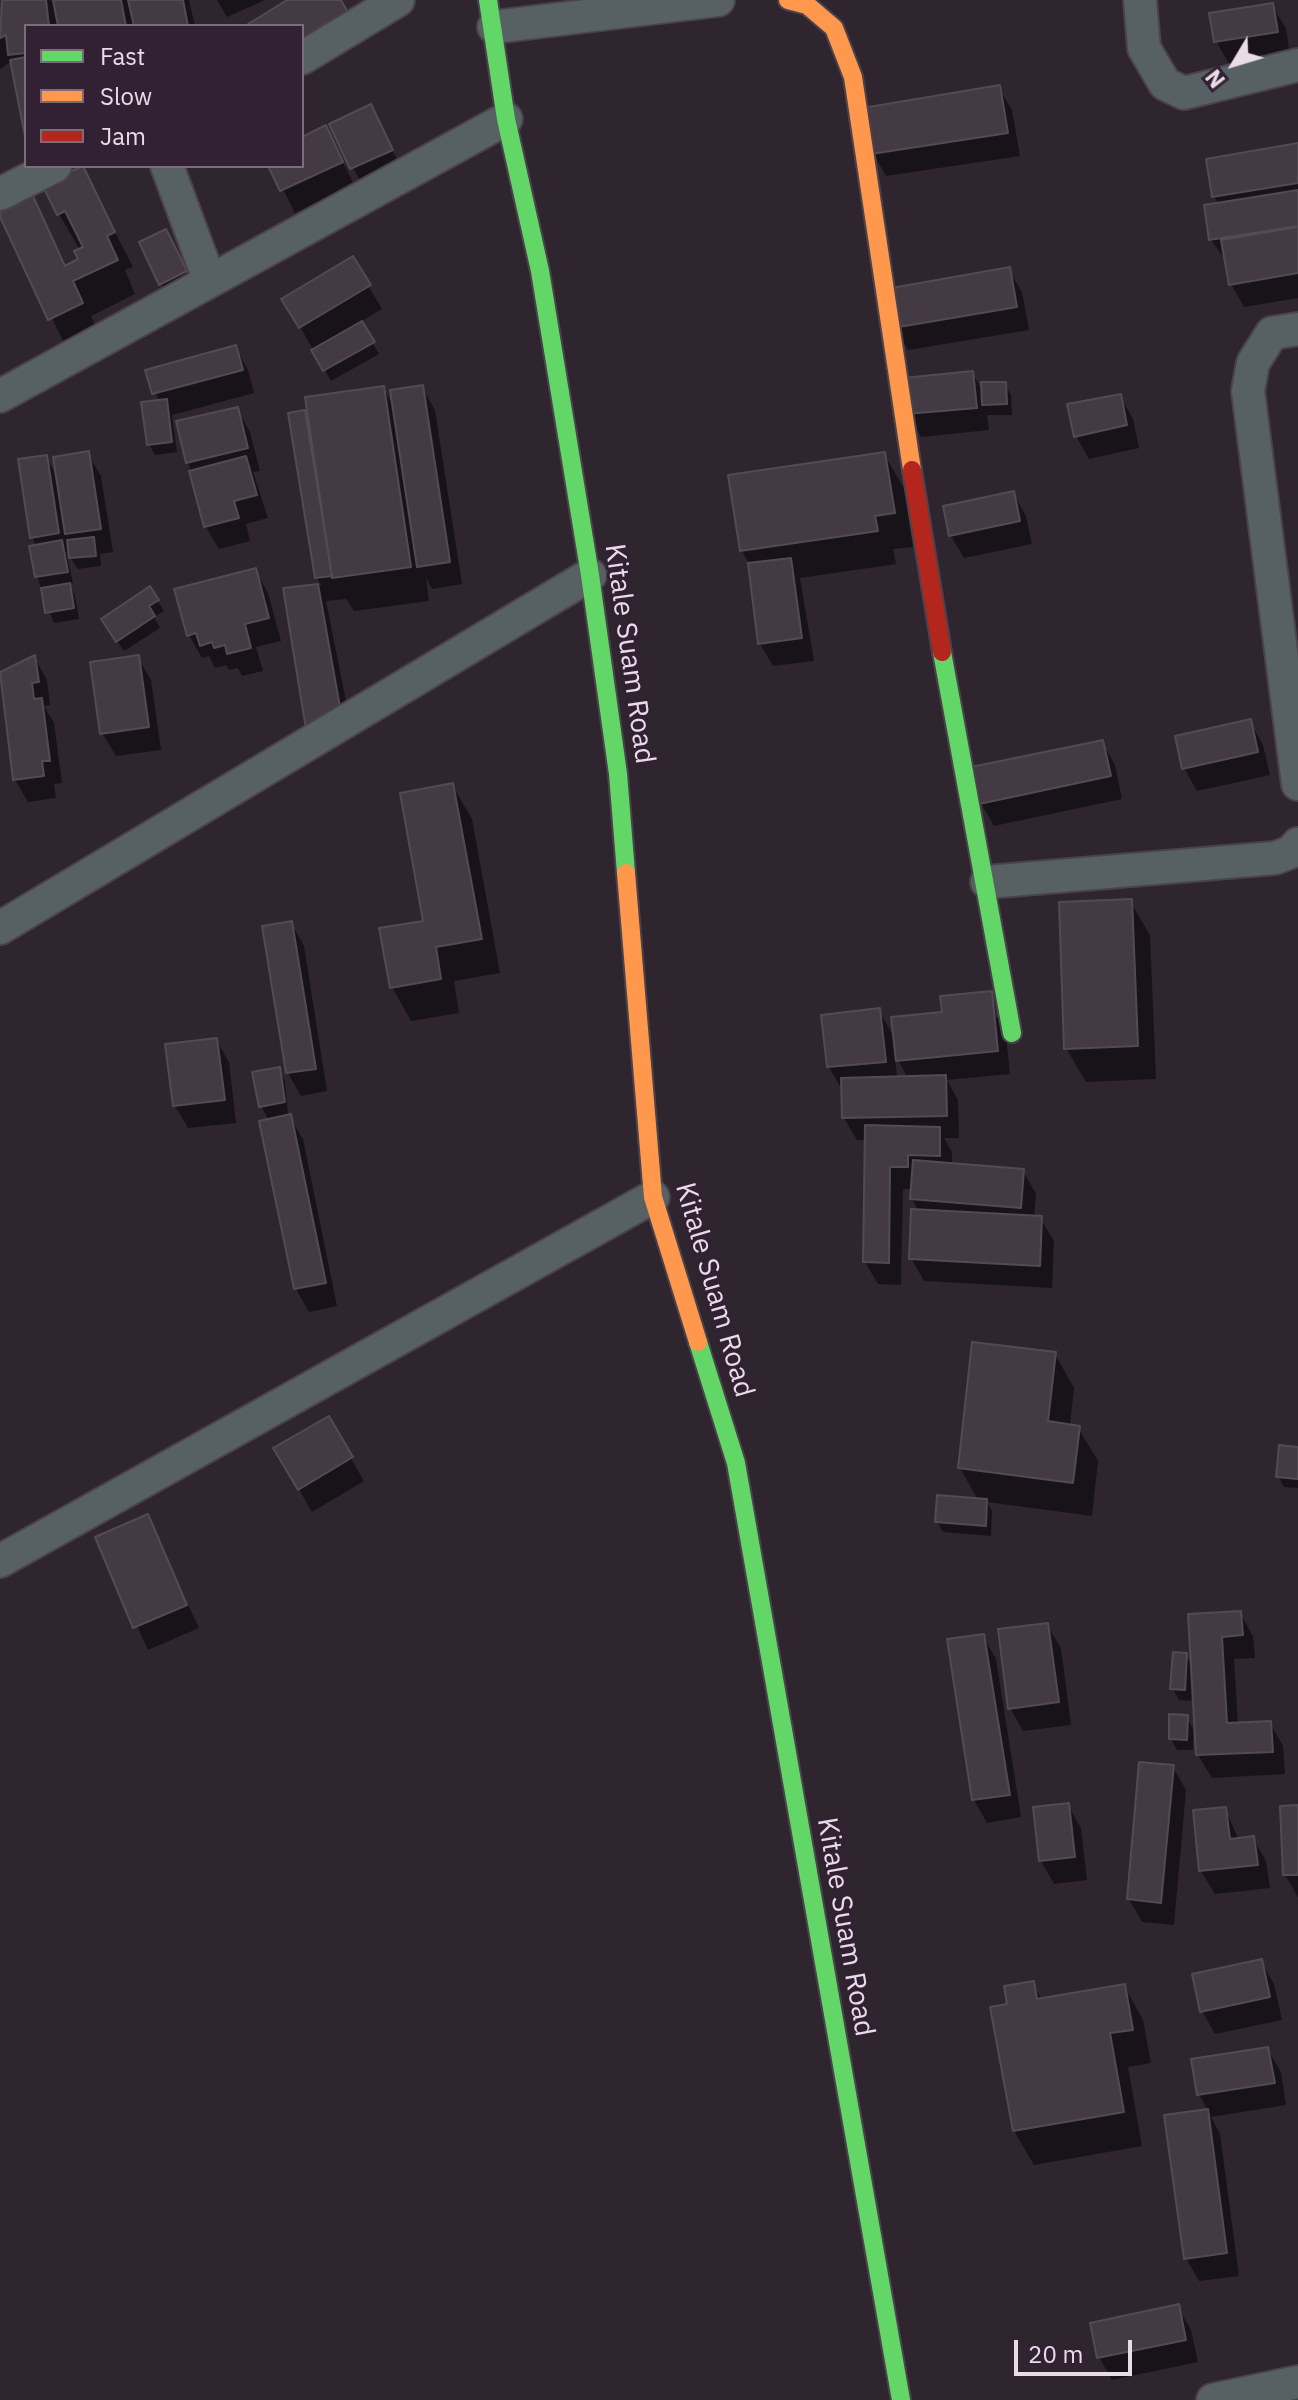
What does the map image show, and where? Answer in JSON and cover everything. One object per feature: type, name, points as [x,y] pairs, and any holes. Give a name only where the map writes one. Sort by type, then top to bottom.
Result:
[{"type":"main road","points":[[788,0],[807,5],[834,28],[853,77],[926,566],[987,882],[1012,1033]]},
{"type":"main road","name":"Kitale Suam Road","points":[[491,14],[506,119],[540,271],[590,575],[618,774],[653,1197],[736,1463],[901,2400]]},
{"type":"street","points":[[304,57],[398,0]]},
{"type":"street","points":[[491,14],[718,0]]},
{"type":"street","points":[[1140,0],[1144,48],[1165,84],[1184,93],[1298,65]]},
{"type":"street","points":[[0,396],[506,119]]},
{"type":"street","points":[[0,194],[51,168]]},
{"type":"street","points":[[168,168],[209,279]]},
{"type":"street","points":[[1298,329],[1272,333],[1253,363],[1248,391],[1298,784]]},
{"type":"street","points":[[0,928],[590,575]]},
{"type":"street","points":[[987,882],[1275,858],[1291,852],[1298,844]]},
{"type":"street","points":[[0,1561],[653,1197]]},
{"type":"street","points":[[1213,2400],[1298,2382]]},
{"type":"building","points":[[2,0],[46,0],[49,24],[24,24],[24,53],[8,55],[6,35],[0,38]]},
{"type":"building","points":[[53,0],[121,0],[126,24],[58,24]]},
{"type":"building","points":[[128,0],[183,0],[188,24],[134,24]]},
{"type":"building","points":[[287,0],[341,0],[350,16],[304,44],[304,24],[248,24]]},
{"type":"building","points":[[1273,3],[1278,32],[1214,42],[1209,13]]},
{"type":"building","points":[[24,57],[24,131],[10,60]]},
{"type":"building","points":[[1000,85],[1008,133],[871,154],[863,108]]},
{"type":"building","points":[[371,104],[393,150],[350,169],[329,124]]},
{"type":"building","points":[[326,125],[343,162],[280,191],[269,168],[304,168],[304,136]]},
{"type":"building","points":[[1298,143],[1298,183],[1212,197],[1206,159]]},
{"type":"building","points":[[84,168],[115,232],[107,236],[118,260],[73,281],[83,303],[48,320],[0,217],[0,209],[32,194],[65,266],[78,259],[74,251],[83,247],[65,211],[57,215],[42,184]]},
{"type":"building","points":[[1298,190],[1298,226],[1209,240],[1204,205]]},
{"type":"building","points":[[1298,227],[1298,273],[1229,285],[1221,240]]},
{"type":"building","points":[[166,229],[187,271],[159,285],[139,242]]},
{"type":"building","points":[[353,256],[371,285],[299,328],[281,299]]},
{"type":"building","points":[[1010,267],[1017,307],[893,328],[886,289]]},
{"type":"building","points":[[362,321],[375,342],[323,371],[311,350]]},
{"type":"building","points":[[236,345],[243,370],[152,394],[145,370]]},
{"type":"building","points":[[973,371],[977,408],[906,414],[903,378]]},
{"type":"building","points":[[981,382],[1006,382],[1007,404],[982,405]]},
{"type":"building","points":[[423,385],[450,562],[417,567],[390,390]]},
{"type":"building","points":[[384,386],[411,567],[332,578],[305,397]]},
{"type":"building","points":[[1121,394],[1127,425],[1074,437],[1067,404]]},
{"type":"building","points":[[167,399],[172,442],[147,445],[141,402]]},
{"type":"building","points":[[238,407],[248,448],[186,463],[176,421]]},
{"type":"building","points":[[305,410],[332,576],[315,578],[288,413]]},
{"type":"building","points":[[89,451],[101,529],[65,534],[53,457]]},
{"type":"building","points":[[885,452],[895,513],[875,516],[878,531],[740,551],[728,475]]},
{"type":"building","points":[[47,455],[59,533],[30,538],[18,459]]},
{"type":"building","points":[[246,456],[257,495],[234,501],[239,518],[204,527],[189,471]]},
{"type":"building","points":[[1014,491],[1020,521],[949,536],[943,506]]},
{"type":"building","points":[[94,537],[96,556],[69,558],[67,540]]},
{"type":"building","points":[[62,540],[68,572],[35,577],[29,546]]},
{"type":"building","points":[[791,558],[802,638],[758,644],[748,563]]},
{"type":"building","points":[[256,568],[269,618],[245,624],[251,648],[227,654],[225,645],[214,648],[212,642],[200,646],[196,633],[187,636],[174,589]]},
{"type":"building","points":[[70,583],[74,608],[45,613],[41,588]]},
{"type":"building","points":[[318,584],[341,713],[306,729],[283,588]]},
{"type":"building","points":[[150,586],[159,600],[149,606],[155,616],[116,642],[101,619]]},
{"type":"building","points":[[35,655],[39,682],[32,683],[34,699],[42,698],[50,761],[42,761],[44,776],[13,780],[0,672]]},
{"type":"building","points":[[139,655],[149,727],[100,734],[90,662]]},
{"type":"building","points":[[1251,719],[1258,752],[1182,769],[1175,736]]},
{"type":"building","points":[[1103,740],[1111,776],[979,804],[971,767]]},
{"type":"building","points":[[453,783],[482,939],[436,947],[441,979],[390,988],[379,928],[423,921],[400,793]]},
{"type":"building","points":[[1132,899],[1138,1046],[1064,1049],[1059,902]]},
{"type":"building","points":[[292,921],[316,1069],[286,1073],[262,926]]},
{"type":"building","points":[[992,991],[998,1051],[896,1061],[891,1017],[942,1012],[940,996]]},
{"type":"building","points":[[880,1008],[886,1062],[827,1067],[821,1015]]},
{"type":"building","points":[[217,1038],[225,1100],[173,1106],[165,1044]]},
{"type":"building","points":[[280,1067],[285,1102],[259,1107],[252,1072]]},
{"type":"building","points":[[946,1075],[947,1116],[842,1118],[841,1078]]},
{"type":"building","points":[[291,1114],[326,1283],[294,1289],[259,1121]]},
{"type":"building","points":[[865,1125],[940,1127],[940,1156],[908,1155],[908,1167],[890,1167],[889,1263],[863,1262]]},
{"type":"building","points":[[913,1160],[1024,1169],[1021,1208],[910,1199]]},
{"type":"building","points":[[911,1209],[1042,1216],[1040,1266],[909,1259]]},
{"type":"building","points":[[972,1342],[1056,1352],[1048,1421],[1080,1426],[1073,1483],[958,1468]]},
{"type":"building","points":[[329,1416],[353,1457],[298,1490],[273,1448]]},
{"type":"building","points":[[1279,1445],[1298,1447],[1298,1479],[1276,1477]]},
{"type":"building","points":[[937,1495],[987,1499],[986,1526],[935,1522]]},
{"type":"building","points":[[148,1514],[187,1605],[133,1628],[95,1537]]},
{"type":"building","points":[[1241,1611],[1243,1635],[1222,1637],[1227,1723],[1271,1721],[1273,1752],[1196,1755],[1188,1614]]},
{"type":"building","points":[[1048,1623],[1059,1702],[1008,1709],[998,1629]]},
{"type":"building","points":[[984,1634],[1010,1795],[972,1800],[947,1639]]},
{"type":"building","points":[[1173,1652],[1187,1653],[1185,1690],[1170,1689]]},
{"type":"building","points":[[1169,1714],[1188,1715],[1187,1740],[1169,1739]]},
{"type":"building","points":[[1139,1762],[1174,1765],[1161,1903],[1127,1899]]},
{"type":"building","points":[[1069,1803],[1075,1857],[1039,1861],[1033,1807]]},
{"type":"building","points":[[1298,1805],[1298,1875],[1283,1875],[1280,1806]]},
{"type":"building","points":[[1226,1807],[1230,1839],[1254,1836],[1258,1865],[1199,1871],[1193,1810]]},
{"type":"building","points":[[1262,1959],[1270,1997],[1200,2012],[1192,1974]]},
{"type":"building","points":[[1034,1981],[1037,1999],[1125,1984],[1133,2030],[1110,2033],[1124,2112],[1013,2131],[990,2007],[1007,2004],[1004,1986]]},
{"type":"building","points":[[1268,2047],[1275,2083],[1197,2095],[1191,2059]]},
{"type":"building","points":[[1208,2109],[1227,2253],[1184,2259],[1164,2115]]},
{"type":"building","points":[[1179,2304],[1186,2340],[1097,2358],[1090,2323]]},
{"type":"traffic: fast","points":[[488,0],[506,119],[540,271],[590,575],[618,774],[626,873]]},
{"type":"traffic: fast","points":[[942,652],[1012,1033]]},
{"type":"traffic: fast","points":[[698,1342],[736,1463],[901,2400]]},
{"type":"traffic: slow","points":[[788,0],[807,5],[834,28],[853,77],[912,470]]},
{"type":"traffic: slow","points":[[626,873],[653,1197],[698,1342]]},
{"type":"traffic: jam","points":[[912,470],[942,652]]}]
